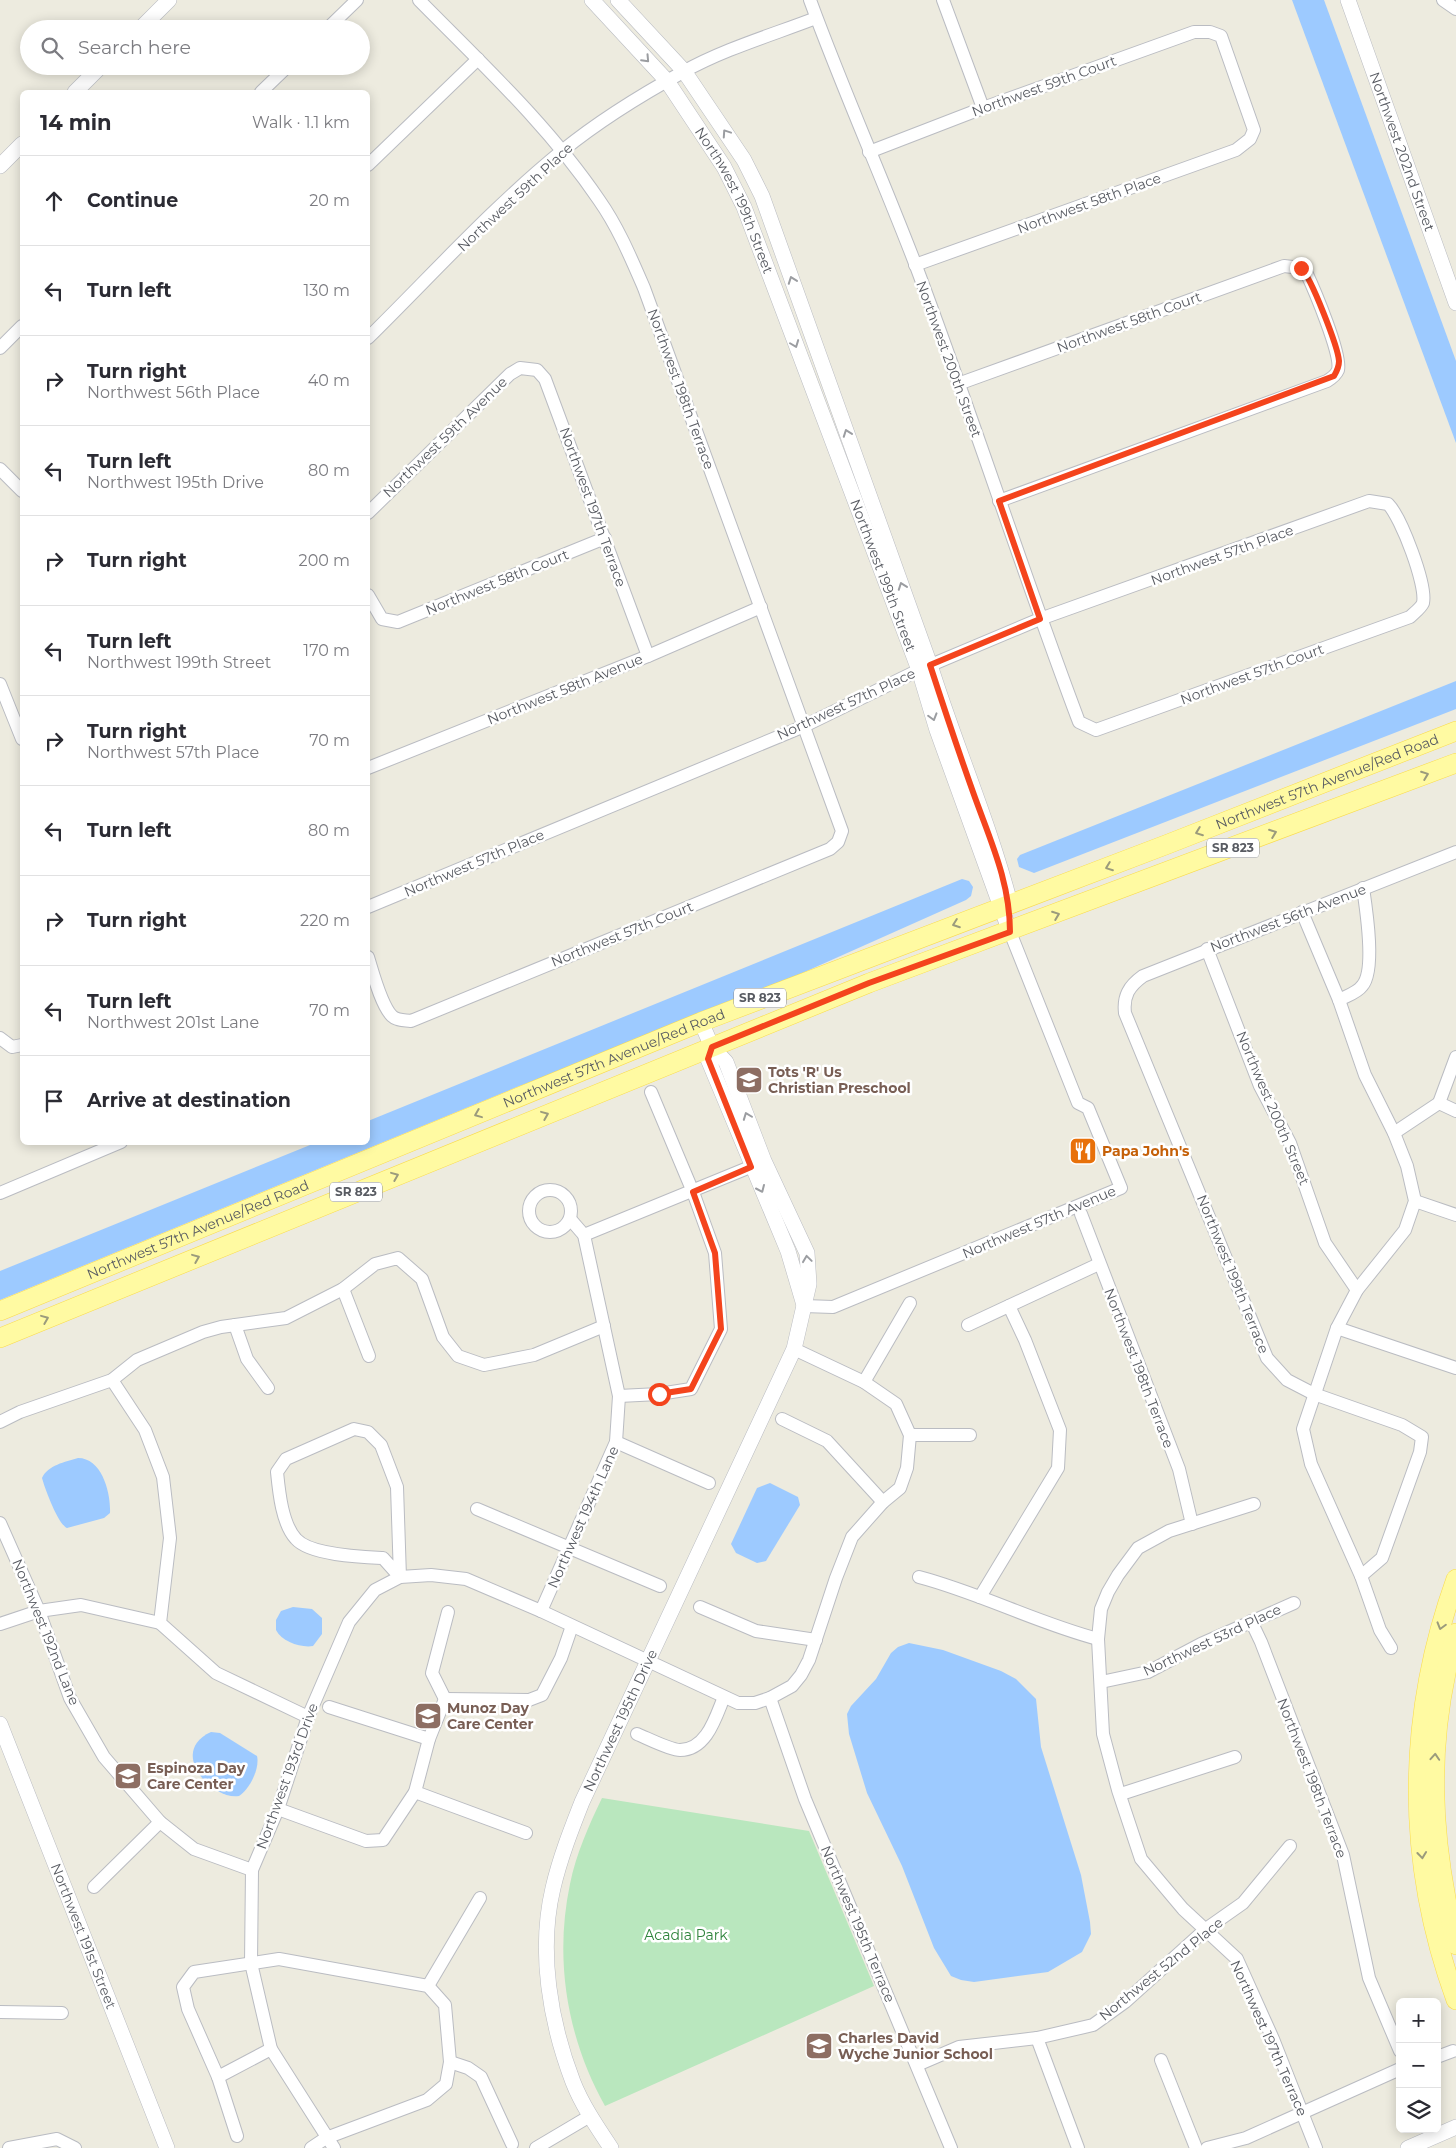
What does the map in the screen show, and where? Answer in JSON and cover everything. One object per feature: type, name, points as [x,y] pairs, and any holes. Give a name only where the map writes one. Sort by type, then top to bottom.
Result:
[{"type":"main road","name":"Northwest 57th Avenue/Red Road","points":[[0,1311],[702,1022],[1456,731]]},
{"type":"main road","name":"Northwest 57th Avenue/Red Road","points":[[0,1338],[869,983],[1010,932],[1456,763]]},
{"type":"main road","points":[[1456,1579],[1436,1643],[1427,1682],[1421,1724],[1426,1806],[1424,1870],[1430,1910],[1456,2000]]},
{"type":"main road","points":[[1456,1633],[1443,1686],[1426,1806],[1456,1945]]},
{"type":"street","points":[[149,20],[169,0]]},
{"type":"street","points":[[336,20],[357,0]]},
{"type":"street","name":"Northwest 198th Terrace","points":[[419,0],[508,89],[562,150],[600,201],[626,248],[644,288],[762,607],[802,727],[838,817],[842,831],[840,837]]},
{"type":"street","name":"Northwest 199th Street","points":[[592,0],[667,81],[724,167],[744,207],[925,668]]},
{"type":"street","name":"Northwest 199th Street","points":[[618,0],[684,71],[744,160],[762,196],[925,668],[936,730],[1006,906],[1010,932]]},
{"type":"street","name":"Northwest 200th Street","points":[[810,0],[869,152],[916,265],[1040,619],[1079,722]]},
{"type":"street","points":[[943,0],[984,108]]},
{"type":"street","name":"Northwest 202nd Street","points":[[1348,0],[1456,303]]},
{"type":"street","points":[[1443,0],[1456,9]]},
{"type":"street","name":"Northwest 59th Place","points":[[370,336],[514,194],[562,150],[622,108],[684,71],[715,56],[816,18]]},
{"type":"street","name":"Northwest 59th Court","points":[[869,152],[1194,32],[1210,32],[1221,36],[1254,130]]},
{"type":"street","points":[[370,163],[478,60]]},
{"type":"street","points":[[77,90],[92,75]]},
{"type":"street","points":[[263,90],[279,75]]},
{"type":"street","name":"Northwest 58th Place","points":[[916,265],[1236,150],[1250,139],[1254,130]]},
{"type":"street","points":[[0,166],[20,146]]},
{"type":"street","name":"Northwest 58th Court","points":[[958,384],[1284,266],[1301,268],[1310,282],[1336,351],[1338,369],[1334,376],[1327,381],[999,501]]},
{"type":"street","points":[[0,348],[20,328]]},
{"type":"street","name":"Northwest 59th Avenue","points":[[370,511],[510,374],[520,368],[527,368]]},
{"type":"street","name":"Northwest 197th Terrace","points":[[527,368],[537,370],[545,379],[648,656]]},
{"type":"street","points":[[0,469],[20,489]]},
{"type":"street","name":"Northwest 57th Place","points":[[370,906],[802,727],[925,668],[1040,619],[1369,501],[1388,504]]},
{"type":"street","name":"Northwest 57th Court","points":[[1079,722],[1096,730],[1410,617],[1422,605],[1424,594],[1399,520],[1388,504]]},
{"type":"street","name":"Northwest 58th Court","points":[[370,599],[382,619],[389,622],[398,622],[604,538]]},
{"type":"street","name":"Northwest 58th Avenue","points":[[370,767],[648,656],[762,607]]},
{"type":"street","points":[[0,684],[20,734]]},
{"type":"street","name":"Northwest 57th Court","points":[[370,962],[392,1016],[399,1020],[411,1021],[830,849],[840,837]]},
{"type":"street","name":"Northwest 56th Avenue","points":[[1127,992],[1133,982],[1143,976],[1456,852]]},
{"type":"street","points":[[1339,1000],[1362,986],[1366,978],[1369,930],[1363,888]]},
{"type":"street","points":[[1302,912],[1339,1000],[1365,1075],[1394,1132],[1407,1166],[1415,1201],[1405,1230],[1357,1290],[1338,1328],[1303,1429],[1311,1464],[1361,1576],[1380,1630],[1391,1648]]},
{"type":"street","name":"Northwest 57th Avenue","points":[[804,1306],[833,1307],[1121,1188],[1088,1108],[1078,1103],[1010,932]]},
{"type":"street","name":"Northwest 200th Street","points":[[1208,950],[1260,1086],[1290,1143],[1325,1243],[1357,1290]]},
{"type":"street","name":"Northwest 199th Terrace","points":[[1127,992],[1124,1002],[1125,1013],[1267,1358],[1287,1380],[1314,1394],[1402,1425],[1422,1437],[1420,1452],[1382,1558],[1361,1576]]},
{"type":"street","name":"Northwest 195th Drive","points":[[610,2148],[590,2116],[574,2083],[553,2013],[548,1968],[547,1927],[553,1890],[564,1846],[582,1802],[794,1349],[809,1284],[807,1253],[758,1164],[708,1059],[712,1047],[702,1022]]},
{"type":"street","points":[[0,1038],[17,1046]]},
{"type":"street","points":[[1394,1132],[1439,1103],[1456,1057]]},
{"type":"street","points":[[619,1396],[659,1394],[691,1389],[721,1329],[715,1253],[693,1192],[651,1092]]},
{"type":"street","points":[[1439,1103],[1456,1111]]},
{"type":"street","points":[[0,1193],[114,1145]]},
{"type":"street","points":[[584,1235],[758,1164]]},
{"type":"street","points":[[1415,1201],[1456,1215]]},
{"type":"street","name":"Northwest 198th Terrace","points":[[1081,1214],[1179,1469],[1192,1524]]},
{"type":"street","name":"Northwest 194th Lane","points":[[541,1611],[616,1442],[619,1396],[584,1235],[571,1220]]},
{"type":"street","points":[[0,1422],[20,1412],[112,1380],[137,1360],[203,1332],[235,1325],[286,1318],[343,1289],[375,1264],[398,1258],[422,1279],[448,1344],[458,1356],[484,1365],[534,1355],[604,1326]]},
{"type":"street","points":[[968,1325],[1099,1264]]},
{"type":"street","points":[[343,1289],[369,1356]]},
{"type":"street","points":[[864,1382],[910,1303]]},
{"type":"street","points":[[980,1597],[1058,1468],[1060,1430],[1025,1340],[1009,1306]]},
{"type":"street","points":[[235,1325],[247,1359],[268,1388]]},
{"type":"street","points":[[1338,1328],[1456,1368]]},
{"type":"street","points":[[400,1577],[431,1575],[466,1580],[541,1611],[738,1703],[755,1703],[770,1698],[792,1686],[801,1675],[809,1660],[852,1537],[883,1502],[900,1488],[907,1468],[910,1434],[896,1404],[864,1382],[794,1349]]},
{"type":"street","points":[[112,1380],[145,1430],[163,1477],[170,1538],[160,1623]]},
{"type":"street","points":[[782,1419],[827,1441],[883,1502]]},
{"type":"street","points":[[354,1429],[368,1432],[381,1445],[396,1487],[400,1577],[383,1558],[304,1546],[294,1538],[280,1504],[277,1472],[286,1459],[354,1429]]},
{"type":"street","points":[[910,1434],[970,1435]]},
{"type":"street","points":[[616,1442],[709,1483]]},
{"type":"street","name":"Northwest 197th Terrace","points":[[1254,1504],[1169,1531],[1138,1548],[1108,1592],[1101,1609],[1098,1639],[1103,1734],[1118,1790],[1121,1794],[1141,1860],[1183,1908],[1237,1959],[1316,2148]]},
{"type":"street","points":[[477,1509],[660,1586]]},
{"type":"street","name":"Northwest 192nd Lane","points":[[0,1523],[38,1610],[70,1698],[104,1757],[160,1822],[194,1849],[252,1870]]},
{"type":"street","name":"Northwest 193rd Drive","points":[[330,2143],[271,2049],[251,1963],[252,1870],[278,1809],[308,1717],[349,1622],[375,1590],[400,1577]]},
{"type":"street","points":[[919,1577],[951,1585],[1062,1629],[1098,1639]]},
{"type":"street","name":"Northwest 53rd Place","points":[[1101,1682],[1148,1672],[1200,1644],[1294,1603]]},
{"type":"street","points":[[0,1624],[38,1610],[81,1605],[160,1623],[216,1673],[308,1717]]},
{"type":"street","points":[[700,1607],[756,1632],[816,1640]]},
{"type":"street","points":[[278,1809],[366,1841],[383,1840],[415,1792],[430,1739],[445,1699],[432,1673],[448,1612]]},
{"type":"street","name":"Northwest 198th Terrace","points":[[1251,1621],[1261,1642],[1343,1855],[1369,1978],[1397,2043]]},
{"type":"street","points":[[445,1699],[529,1700],[542,1695],[561,1658],[572,1626]]},
{"type":"street","points":[[637,1734],[680,1750],[696,1746],[706,1737],[724,1697]]},
{"type":"street","name":"Northwest 195th Terrace","points":[[770,1698],[805,1799],[951,2148]]},
{"type":"street","points":[[329,1707],[430,1739]]},
{"type":"street","name":"Northwest 191st Street","points":[[0,1724],[167,2148]]},
{"type":"street","points":[[1121,1794],[1235,1757]]},
{"type":"street","points":[[415,1792],[526,1833]]},
{"type":"street","points":[[94,1887],[160,1822]]},
{"type":"street","name":"Northwest 52nd Place","points":[[917,2065],[959,2047],[1037,2038],[1092,2024],[1125,2002],[1206,1929],[1243,1904],[1290,1846]]},
{"type":"street","points":[[428,1986],[480,1898]]},
{"type":"street","points":[[238,2136],[218,2077],[188,2009],[183,1987],[194,1972],[279,1959],[428,1986],[445,2005],[450,2062],[446,2084],[427,2100],[330,2143],[311,2148]]},
{"type":"street","points":[[0,2012],[62,2013]]},
{"type":"street","points":[[1037,2038],[1078,2148]]},
{"type":"street","points":[[218,2077],[271,2049]]},
{"type":"street","points":[[1441,2056],[1453,2051]]},
{"type":"street","points":[[1161,2060],[1196,2148]]},
{"type":"street","points":[[450,2062],[468,2068],[481,2077],[512,2144]]},
{"type":"street","points":[[1207,2148],[1246,2138],[1396,2071]]},
{"type":"street","points":[[536,2148],[590,2116]]},
{"type":"street","points":[[1408,2148],[1456,2127]]},
{"type":"street","points":[[9,2148],[57,2139],[74,2147]]},
{"type":"green space","name":"Acadia Park","points":[[602,1798],[809,1831],[874,1986],[605,2106],[581,2053],[573,2026],[567,1998],[563,1941],[565,1913],[576,1862],[583,1840]]},
{"type":"water","points":[[1292,0],[1324,0],[1456,361],[1456,443]]},
{"type":"water","points":[[1456,681],[1456,709],[1034,873],[1019,867],[1017,859],[1020,855]]},
{"type":"water","points":[[962,879],[969,881],[973,887],[971,896],[966,900],[717,1011],[517,1087],[0,1300],[0,1271],[310,1145],[370,1145],[370,1120]]},
{"type":"water","points":[[78,1458],[93,1464],[99,1470],[107,1487],[110,1513],[104,1518],[67,1528],[56,1513],[42,1478],[53,1467]]},
{"type":"water","points":[[770,1483],[798,1497],[800,1505],[766,1561],[757,1563],[736,1553],[731,1544],[757,1488]]},
{"type":"water","points":[[293,1607],[312,1609],[322,1618],[322,1634],[313,1646],[303,1646],[287,1641],[276,1630],[276,1620],[281,1611]]},
{"type":"water","points":[[909,1643],[943,1650],[1001,1671],[1016,1679],[1036,1699],[1041,1747],[1081,1875],[1091,1934],[1082,1952],[1048,1972],[974,1982],[951,1976],[934,1948],[902,1866],[867,1793],[849,1734],[847,1714],[851,1706],[876,1679],[891,1653],[898,1647]]},
{"type":"water","points":[[211,1732],[220,1733],[257,1756],[258,1761],[253,1778],[239,1796],[229,1796],[217,1791],[199,1773],[194,1762],[193,1751],[199,1741]]},
{"type":"place","name":"Tots 'R' Us Christian Preschool","points":[[749,1080]]},
{"type":"place","name":"Papa John's","points":[[1083,1151]]},
{"type":"place","name":"Munoz Day Care Center","points":[[428,1716]]},
{"type":"place","name":"Espinoza Day Care Center","points":[[128,1776]]},
{"type":"place","name":"Charles David Wyche Junior School","points":[[819,2046]]},
{"type":"route","points":[[659,1394],[691,1389],[721,1329],[715,1253],[693,1192],[751,1167],[708,1059],[712,1047],[869,983],[1010,932],[1010,904],[1001,870],[950,728],[930,665],[1040,619],[999,501],[1327,381],[1334,376],[1338,369],[1339,360],[1306,272],[1301,268]]}]
